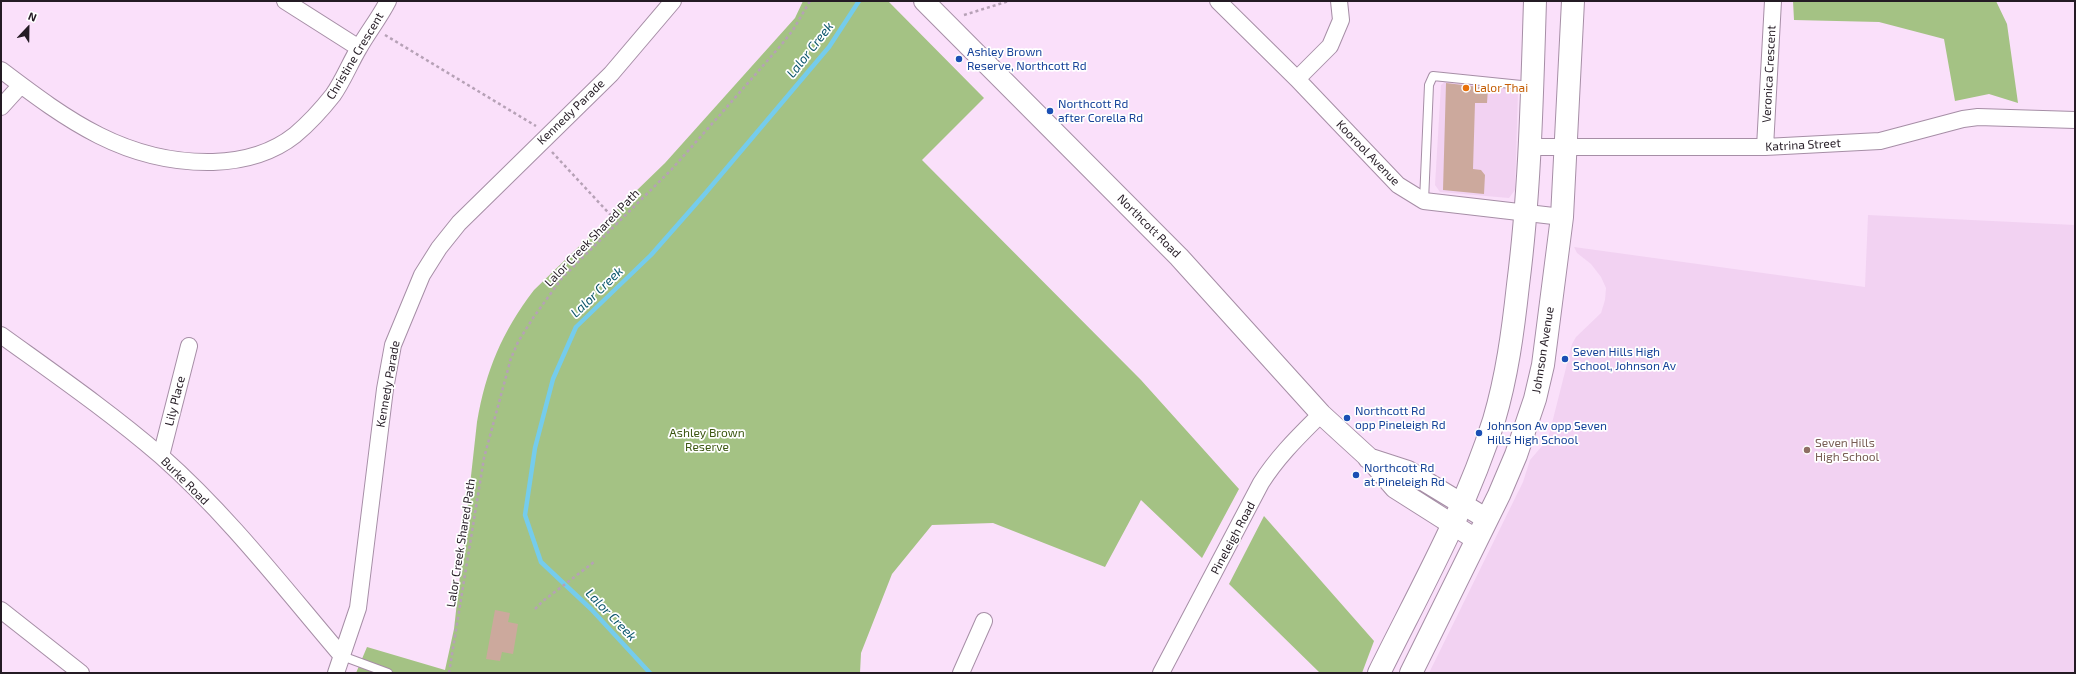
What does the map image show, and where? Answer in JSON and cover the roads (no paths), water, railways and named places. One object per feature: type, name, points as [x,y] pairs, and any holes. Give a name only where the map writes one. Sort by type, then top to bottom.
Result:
[{"type":"main road","points":[[1379,673],[1462,505],[1490,433],[1505,377],[1516,308],[1527,213],[1534,1]]},
{"type":"main road","name":"Johnson Avenue","points":[[1411,673],[1477,540],[1516,455],[1535,399],[1543,365],[1562,217],[1573,1]]},
{"type":"street","points":[[285,1],[359,48]]},
{"type":"street","name":"Christine Crescent","points":[[1,70],[91,132],[124,148],[162,159],[195,162],[229,162],[256,156],[278,146],[295,135],[333,95],[359,48],[388,1]]},
{"type":"street","name":"Kennedy Parade","points":[[336,673],[358,608],[385,389],[393,345],[407,308],[422,275],[438,248],[458,223],[611,74],[673,1]]},
{"type":"street","name":"Northcott Road","points":[[924,1],[1213,292],[1321,414],[1368,457],[1395,488],[1452,526],[1477,540]]},
{"type":"street","name":"Koorool Avenue","points":[[1218,1],[1297,79],[1398,185],[1424,201],[1562,217]]},
{"type":"street","points":[[1297,79],[1330,46],[1340,20],[1339,1]]},
{"type":"street","name":"Veronica Crescent","points":[[1765,147],[1773,1]]},
{"type":"street","points":[[1,107],[21,85]]},
{"type":"street","name":"Katrina Street","points":[[1529,147],[1566,149],[1765,147],[1880,141],[1963,119],[1978,117],[2075,120]]},
{"type":"street","name":"Burke Road","points":[[1,335],[88,398],[161,456],[237,532],[342,656]]},
{"type":"street","name":"Lily Place","points":[[161,456],[188,346]]},
{"type":"street","name":"Pineleigh Road","points":[[1161,673],[1266,476],[1287,447],[1321,414]]},
{"type":"street","name":"Northcott Road","points":[[1368,457],[1408,471],[1487,519]]},
{"type":"street","points":[[1,610],[81,673]]},
{"type":"street","points":[[961,673],[984,621]]},
{"type":"lane","points":[[1424,201],[1429,85],[1433,76],[1532,86]]},
{"type":"lane","points":[[342,656],[388,673]]},
{"type":"waterway","name":"Lalor Creek","points":[[650,673],[591,609],[541,562],[525,515],[535,448],[553,379],[576,327],[651,255],[703,196],[829,47],[859,1]]},
{"type":"place","name":"Ashley Brown Reserve, Northcott Rd","points":[[959,59]]},
{"type":"place","name":"Lalor Thai","points":[[1466,88]]},
{"type":"place","name":"Northcott Rd after Corella Rd","points":[[1050,111]]},
{"type":"place","name":"Seven Hills High School, Johnson Av","points":[[1565,359]]},
{"type":"place","name":"Northcott Rd opp Pineleigh Rd","points":[[1347,418]]},
{"type":"place","name":"Johnson Av opp Seven Hills High School","points":[[1479,433]]},
{"type":"place","name":"Seven Hills High School","points":[[1807,450]]},
{"type":"place","name":"Northcott Rd at Pineleigh Rd","points":[[1356,475]]},
{"type":"park label","name":"Ashley Brown Reserve","points":[[707,440]]}]
